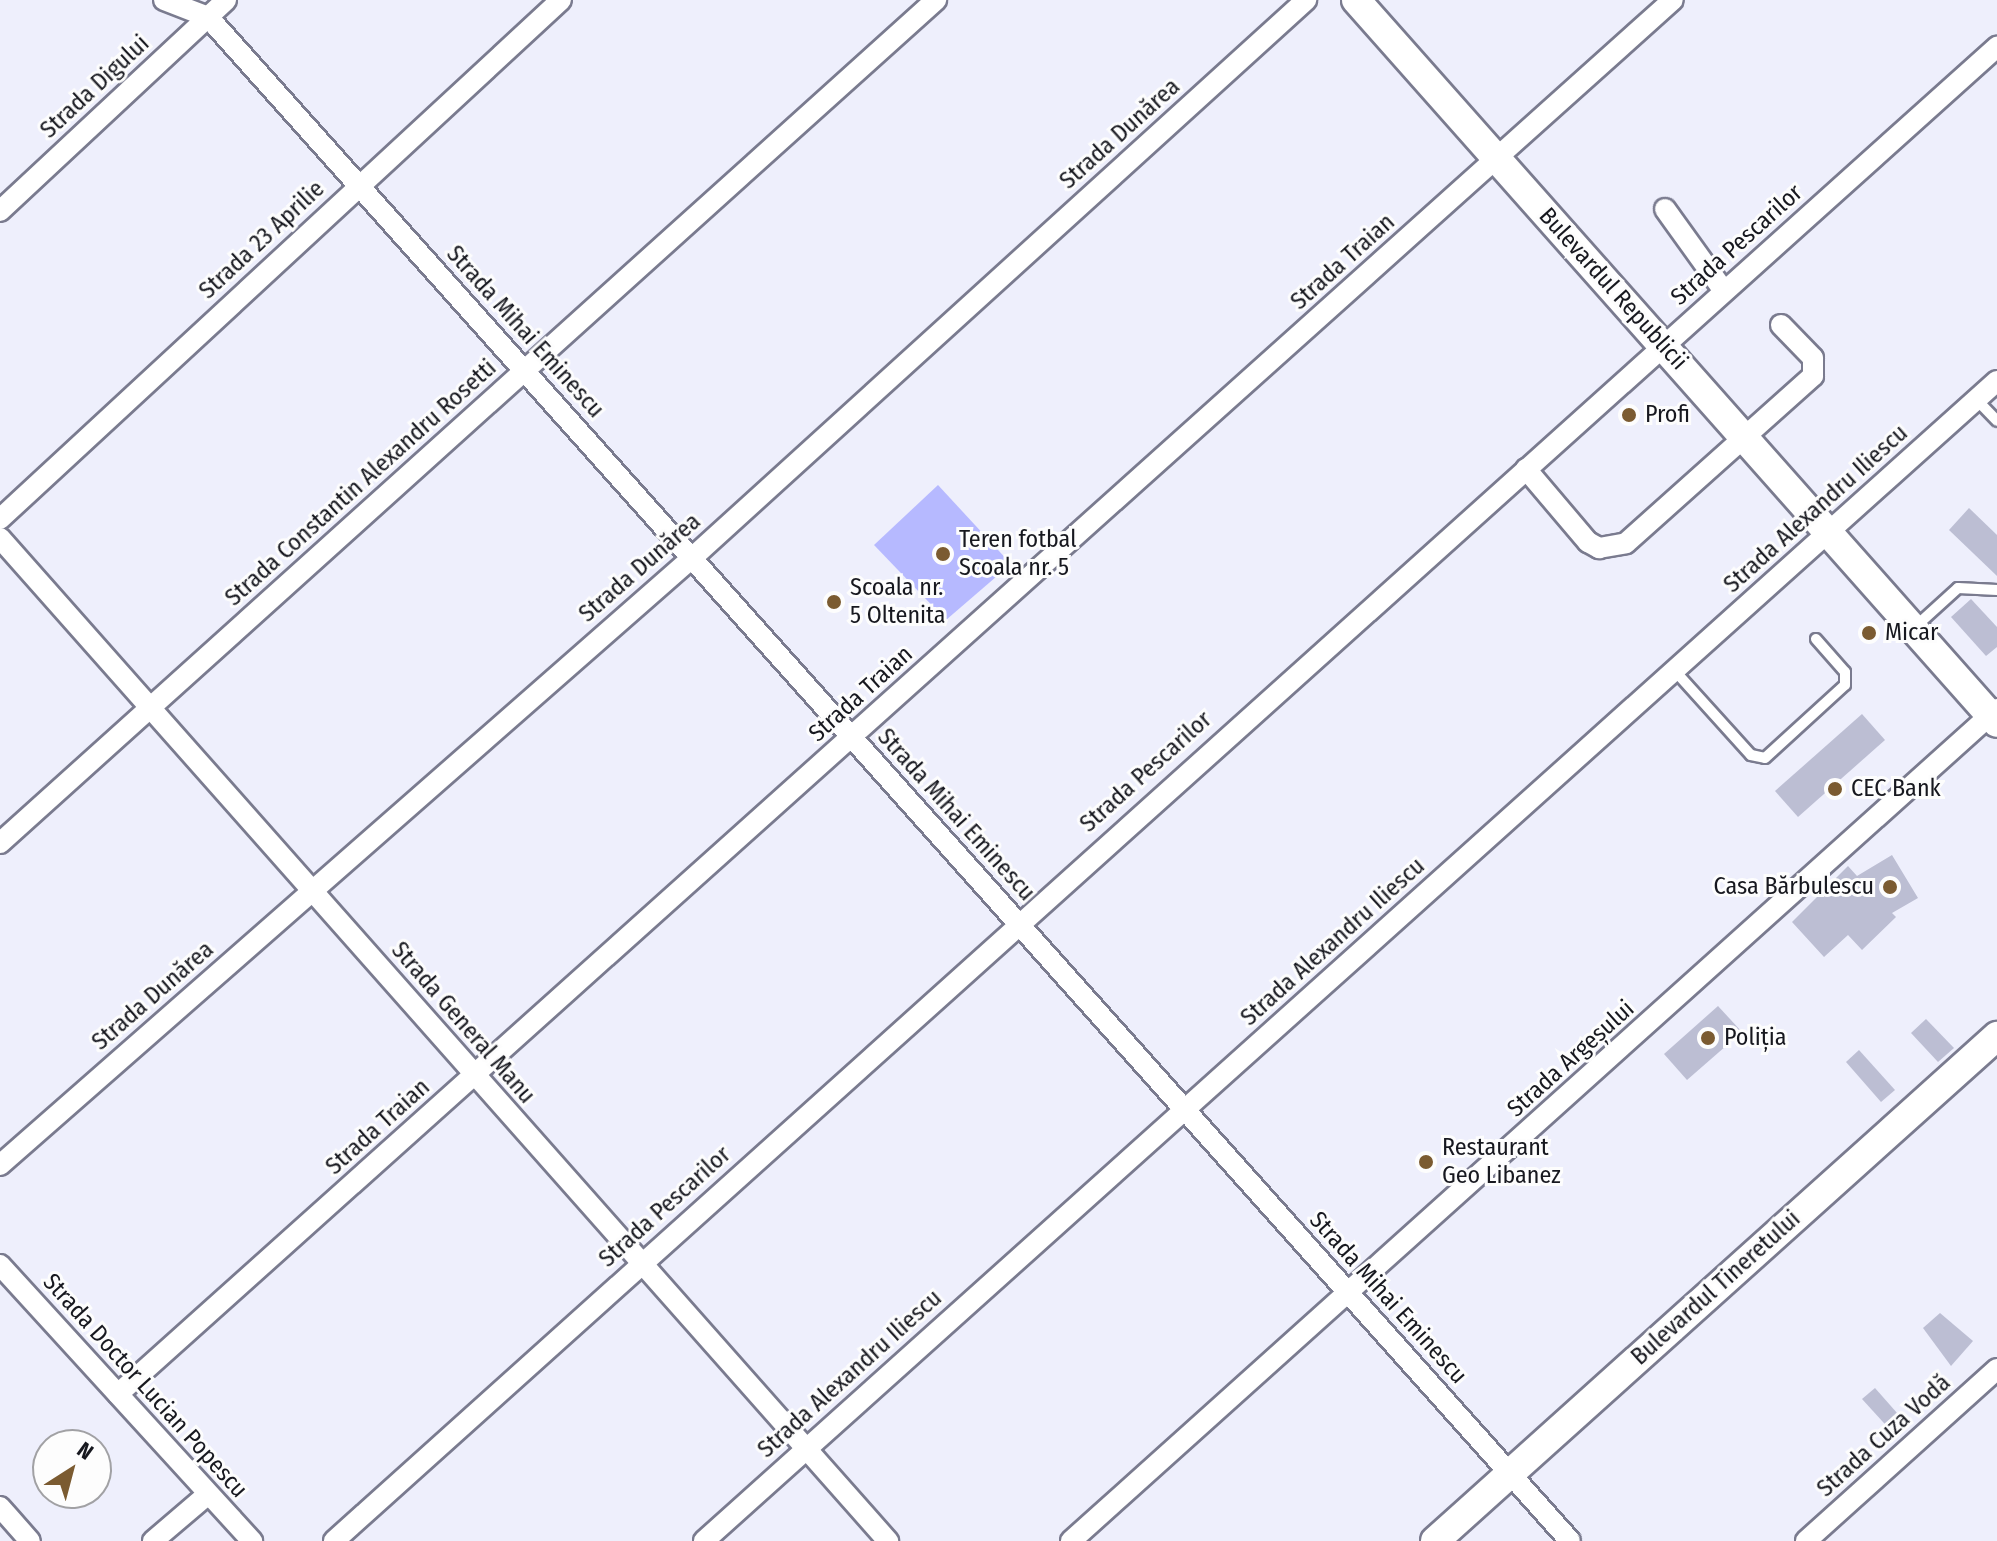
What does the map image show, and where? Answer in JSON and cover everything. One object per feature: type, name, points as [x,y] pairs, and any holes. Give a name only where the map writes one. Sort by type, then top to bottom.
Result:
[{"type":"street","points":[[164,0],[208,17]]},
{"type":"street","name":"Strada Digului","points":[[0,211],[226,0]]},
{"type":"street","name":"Strada 23 Aprilie","points":[[0,519],[561,0]]},
{"type":"street","name":"Strada Constantin Alexandru Rosetti","points":[[0,843],[936,0]]},
{"type":"street","name":"Strada Dunărea","points":[[0,1165],[692,558],[1306,0]]},
{"type":"street","name":"Bulevardul Republicii","points":[[1356,0],[1914,629],[1995,716]]},
{"type":"street","name":"Strada Traian","points":[[118,1394],[1673,0]]},
{"type":"street","name":"Strada Mihai Eminescu","points":[[208,17],[1570,1541]]},
{"type":"street","name":"Strada Pescarilor","points":[[334,1541],[1017,922],[1997,47]]},
{"type":"street","points":[[1665,209],[1724,291]]},
{"type":"street","points":[[1526,469],[1588,542],[1614,548],[1744,437],[1817,367],[1781,325]]},
{"type":"street","name":"Strada Alexandru Iliescu","points":[[704,1541],[1997,381]]},
{"type":"street","name":"Strada General Manu","points":[[0,538],[888,1541]]},
{"type":"street","name":"Strada Argeșului","points":[[1071,1541],[1995,716]]},
{"type":"street","name":"Bulevardul Tineretului","points":[[1435,1541],[1997,1036]]},
{"type":"street","name":"Strada Doctor Lucian Popescu","points":[[0,1265],[252,1541]]},
{"type":"street","name":"Strada Cuza Vodă","points":[[1806,1541],[1997,1369]]},
{"type":"street","points":[[153,1541],[207,1495]]},
{"type":"street","points":[[0,1507],[30,1541]]},
{"type":"lane","points":[[1977,400],[1997,421]]},
{"type":"lane","points":[[1914,629],[1958,588],[1997,590]]},
{"type":"lane","points":[[1675,671],[1751,755],[1765,758],[1845,685],[1845,672],[1816,639]]},
{"type":"shaded area","name":"Teren fotbal Scoala nr. 5","points":[[938,485],[1011,564],[946,620],[874,545]]},
{"type":"building","points":[[1969,508],[1997,535],[1997,576],[1949,530]]},
{"type":"building","points":[[1971,599],[1997,627],[1997,647],[1986,656],[1951,617]]},
{"type":"building","points":[[1862,714],[1885,740],[1798,817],[1775,791]]},
{"type":"building","points":[[1892,855],[1918,898],[1892,913],[1896,917],[1862,950],[1848,935],[1824,957],[1792,922],[1848,866],[1857,876]]},
{"type":"building","points":[[1718,1006],[1742,1032],[1687,1080],[1664,1054]]},
{"type":"building","points":[[1926,1019],[1954,1048],[1938,1062],[1911,1033]]},
{"type":"building","points":[[1859,1050],[1895,1090],[1881,1102],[1846,1062]]},
{"type":"building","points":[[1940,1313],[1973,1341],[1951,1366],[1923,1328]]},
{"type":"building","points":[[1875,1388],[1905,1422],[1893,1433],[1862,1399]]},
{"type":"place","name":"Profi","points":[[1629,415]]},
{"type":"place","name":"Teren fotbal Scoala nr. 5","points":[[943,554]]},
{"type":"place","name":"Scoala nr. 5 Oltenita","points":[[834,602]]},
{"type":"place","name":"Micar","points":[[1869,633]]},
{"type":"place","name":"CEC Bank","points":[[1835,789]]},
{"type":"place","name":"Casa Bărbulescu","points":[[1890,887]]},
{"type":"place","name":"Poliția","points":[[1708,1038]]},
{"type":"place","name":"Restaurant Geo Libanez","points":[[1426,1162]]}]
